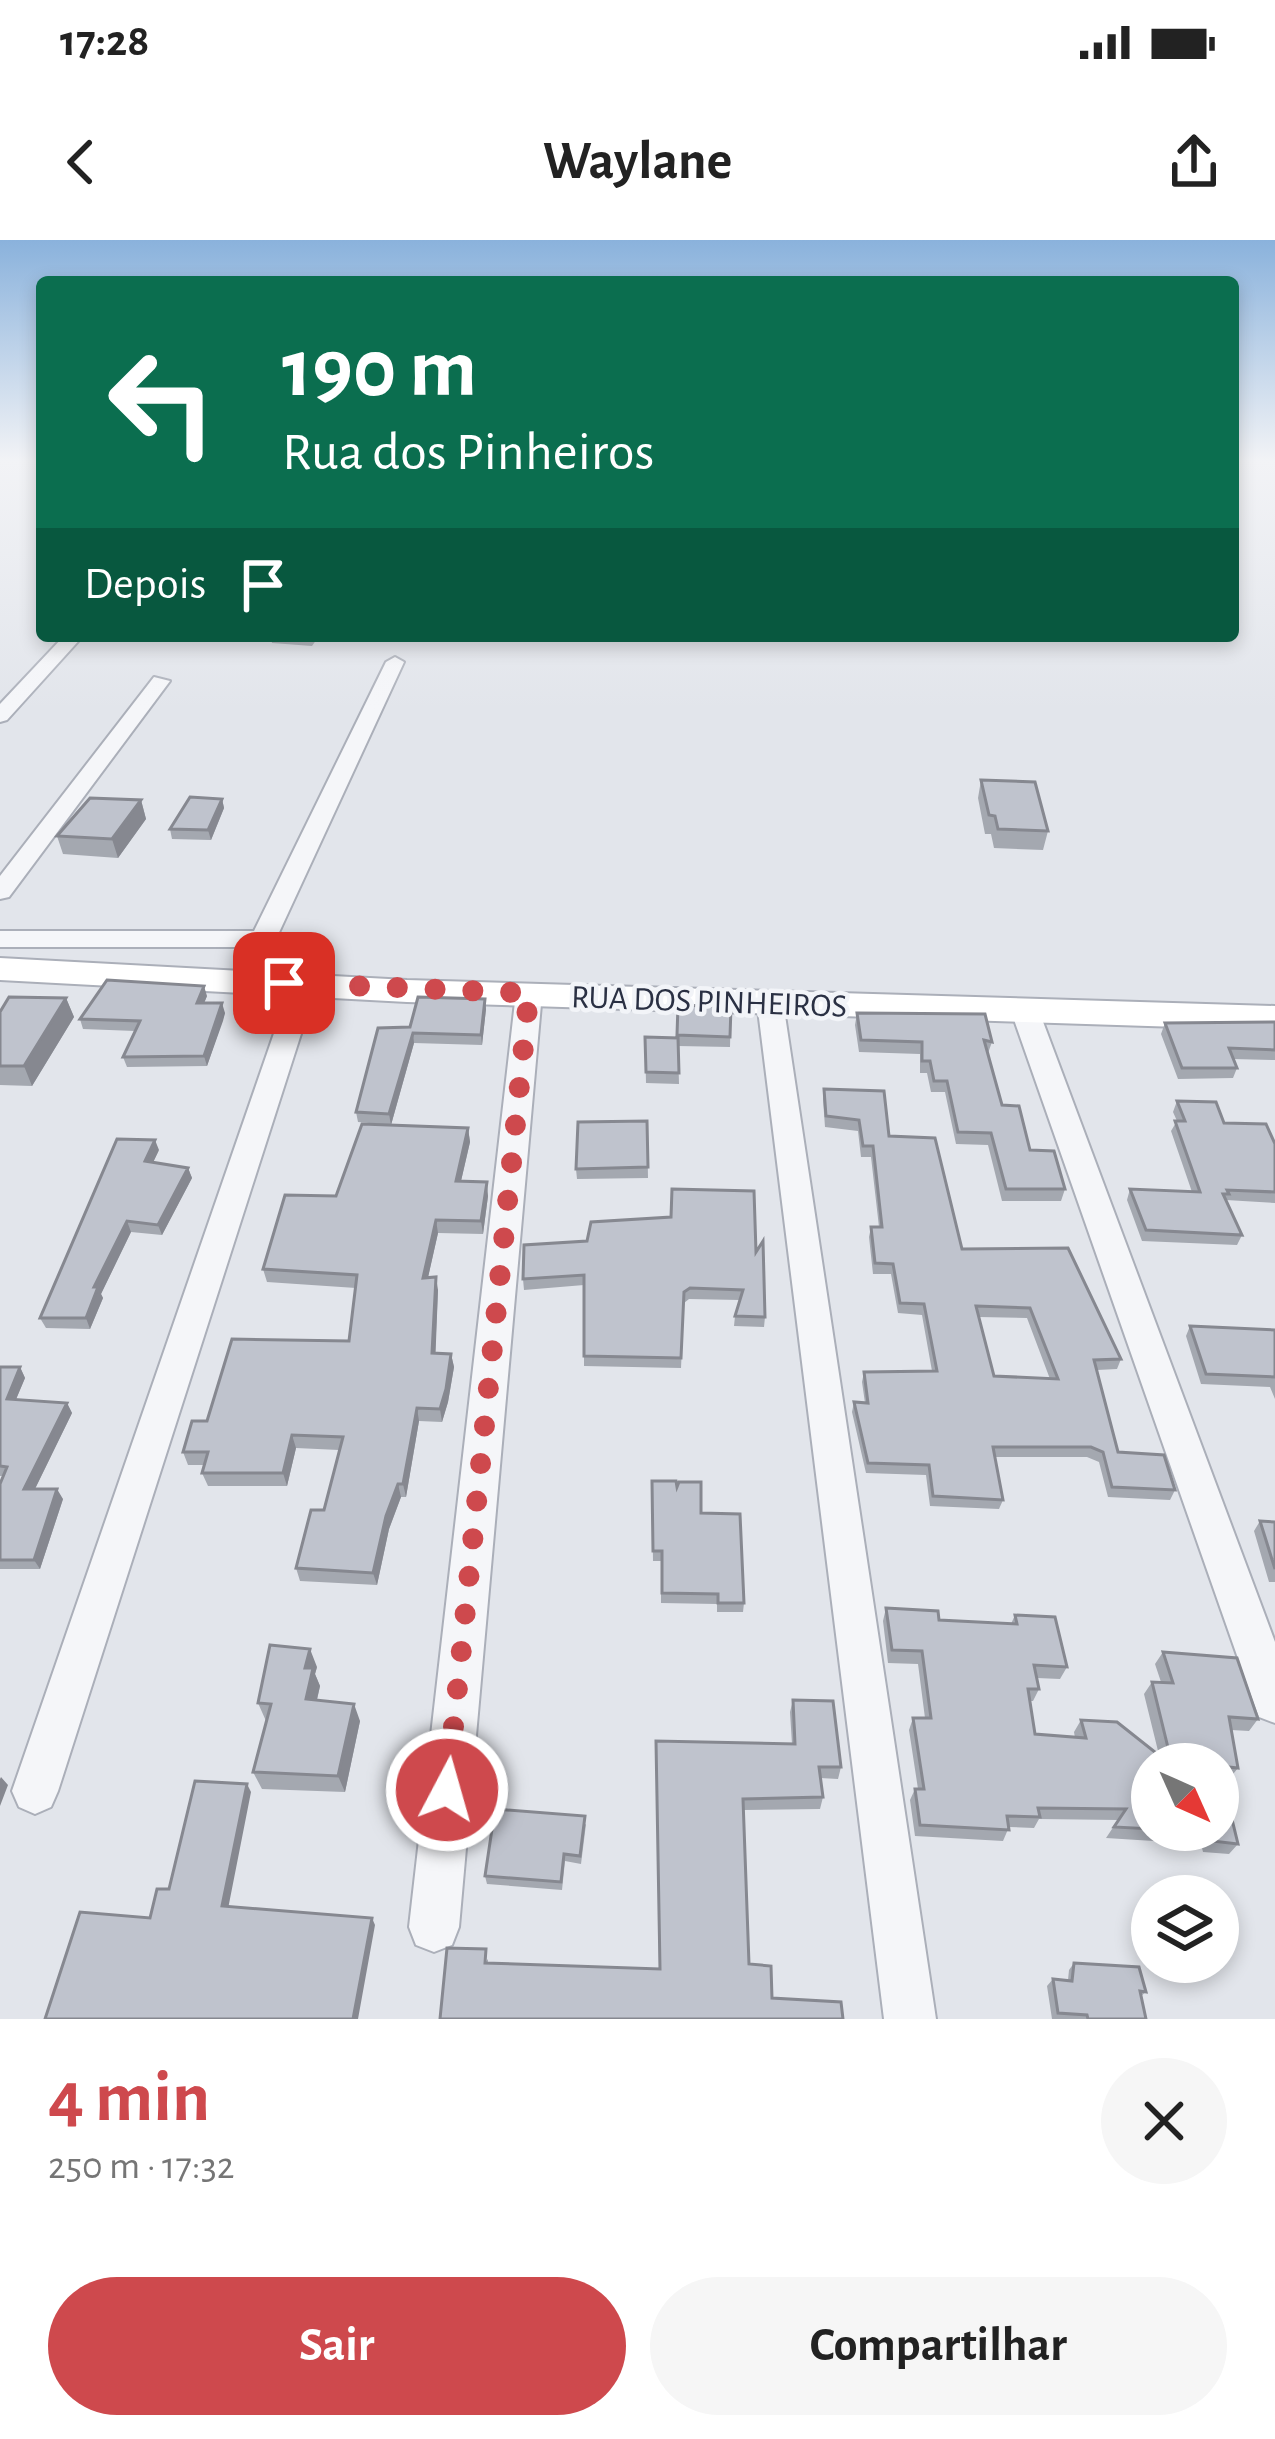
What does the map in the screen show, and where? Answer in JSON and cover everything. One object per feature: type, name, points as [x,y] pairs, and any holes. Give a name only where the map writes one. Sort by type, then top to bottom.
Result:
[{"type":"street","points":[[0,716],[68,642]]},
{"type":"street","points":[[263,939],[395,662]]},
{"type":"street","points":[[0,892],[160,682]]},
{"type":"street","points":[[0,940],[263,939]]},
{"type":"street","points":[[35,1791],[294,984],[263,939]]},
{"type":"street","name":"RUA DOS PINHEIROS","points":[[0,969],[294,984],[1275,1018]]},
{"type":"street","points":[[434,1927],[529,993]]},
{"type":"street","points":[[770,1002],[910,2019]]},
{"type":"street","points":[[1024,1012],[1275,1702]]},
{"type":"building","points":[[981,780],[1035,782],[1048,831],[998,829],[995,816],[989,815]]},
{"type":"building","points":[[190,797],[222,799],[208,830],[170,829]]},
{"type":"building","points":[[90,798],[141,800],[112,839],[57,836]]},
{"type":"building","points":[[107,980],[204,986],[197,1003],[222,1003],[204,1056],[123,1057],[140,1021],[80,1019]]},
{"type":"building","points":[[9,997],[66,998],[24,1066],[0,1066],[0,1012]]},
{"type":"building","points":[[418,997],[485,999],[481,1035],[413,1033],[389,1114],[356,1112],[378,1028],[410,1027]]},
{"type":"building","points":[[678,1005],[731,1007],[730,1037],[677,1035]]},
{"type":"building","points":[[857,1013],[985,1014],[992,1042],[984,1040],[1002,1105],[1019,1106],[1030,1150],[1054,1151],[1065,1189],[1006,1189],[991,1133],[958,1132],[947,1081],[934,1081],[930,1061],[922,1061],[922,1042],[861,1040]]},
{"type":"building","points":[[1275,1022],[1275,1050],[1229,1048],[1237,1068],[1182,1068],[1165,1023]]},
{"type":"building","points":[[645,1037],[678,1038],[679,1073],[646,1072]]},
{"type":"building","points":[[824,1089],[884,1091],[889,1136],[935,1138],[962,1249],[1068,1248],[1121,1359],[1094,1360],[1118,1452],[1164,1455],[1175,1490],[1112,1487],[1103,1452],[1091,1447],[993,1447],[1003,1500],[933,1496],[929,1465],[868,1463],[854,1402],[868,1403],[864,1372],[937,1371],[924,1304],[900,1303],[893,1264],[875,1263],[871,1227],[882,1227],[873,1146],[863,1146],[859,1120],[826,1116]],"holes":[[[976,1306],[1030,1308],[1058,1379],[994,1376]]]},
{"type":"building","points":[[1177,1101],[1216,1102],[1224,1123],[1266,1124],[1275,1144],[1275,1192],[1227,1190],[1229,1194],[1223,1194],[1242,1235],[1146,1230],[1130,1189],[1200,1192],[1175,1121],[1185,1121]]},
{"type":"building","points":[[647,1121],[648,1167],[576,1169],[578,1122]]},
{"type":"building","points":[[362,1124],[468,1128],[456,1181],[487,1182],[481,1221],[436,1220],[423,1278],[436,1277],[432,1353],[451,1354],[446,1389],[440,1409],[417,1408],[403,1484],[398,1484],[386,1516],[373,1573],[296,1568],[311,1510],[324,1510],[343,1437],[292,1435],[283,1473],[202,1473],[208,1452],[183,1452],[192,1421],[207,1421],[232,1339],[349,1341],[357,1275],[263,1269],[285,1195],[336,1196]]},
{"type":"building","points":[[117,1139],[155,1140],[145,1161],[188,1168],[158,1225],[127,1221],[94,1287],[98,1287],[86,1318],[40,1318]]},
{"type":"building","points":[[672,1189],[754,1191],[756,1252],[763,1241],[765,1317],[735,1316],[743,1290],[690,1288],[684,1292],[681,1358],[584,1356],[584,1275],[523,1279],[524,1245],[587,1241],[591,1222],[671,1217]]},
{"type":"building","points":[[1190,1326],[1275,1330],[1275,1377],[1206,1374]]},
{"type":"building","points":[[0,1367],[20,1367],[7,1399],[67,1403],[24,1489],[57,1489],[34,1560],[0,1560],[0,1484],[7,1467],[0,1466]]},
{"type":"building","points":[[652,1481],[676,1481],[677,1487],[679,1482],[701,1482],[701,1513],[740,1514],[744,1603],[718,1603],[718,1594],[662,1593],[662,1551],[653,1551]]},
{"type":"building","points":[[1260,1521],[1275,1522],[1275,1569]]},
{"type":"building","points":[[886,1608],[938,1611],[939,1620],[1017,1624],[1015,1615],[1055,1617],[1067,1667],[1034,1665],[1039,1689],[1028,1689],[1035,1734],[1086,1738],[1081,1720],[1117,1722],[1144,1743],[1131,1743],[1131,1828],[1114,1827],[1126,1809],[1038,1808],[1040,1817],[1007,1816],[1009,1830],[920,1825],[915,1789],[924,1789],[913,1718],[931,1718],[922,1651],[892,1650]]},
{"type":"building","points":[[270,1645],[310,1649],[305,1668],[313,1668],[306,1699],[354,1704],[338,1776],[253,1772],[271,1704],[258,1703]]},
{"type":"building","points":[[1163,1652],[1237,1658],[1258,1719],[1229,1717],[1234,1743],[1167,1743],[1152,1682],[1173,1683]]},
{"type":"building","points":[[793,1700],[833,1701],[841,1767],[819,1767],[823,1797],[743,1799],[749,1964],[771,1966],[772,1998],[841,2002],[843,2019],[440,2019],[447,1948],[486,1949],[485,1963],[660,1969],[656,1741],[795,1744]]},
{"type":"building","points":[[195,1781],[247,1784],[222,1906],[372,1918],[353,2019],[45,2019],[80,1912],[150,1918],[157,1889],[169,1889]]},
{"type":"building","points":[[495,1809],[585,1816],[580,1856],[564,1854],[561,1882],[485,1876]]},
{"type":"building","points":[[1074,1963],[1131,1967],[1131,1983],[1143,1983],[1146,1992],[1140,1991],[1146,2019],[1088,2019],[1087,2015],[1058,2013],[1053,1979],[1072,1981]]},
{"type":"route","points":[[284,983],[529,993],[447,1790]]}]
